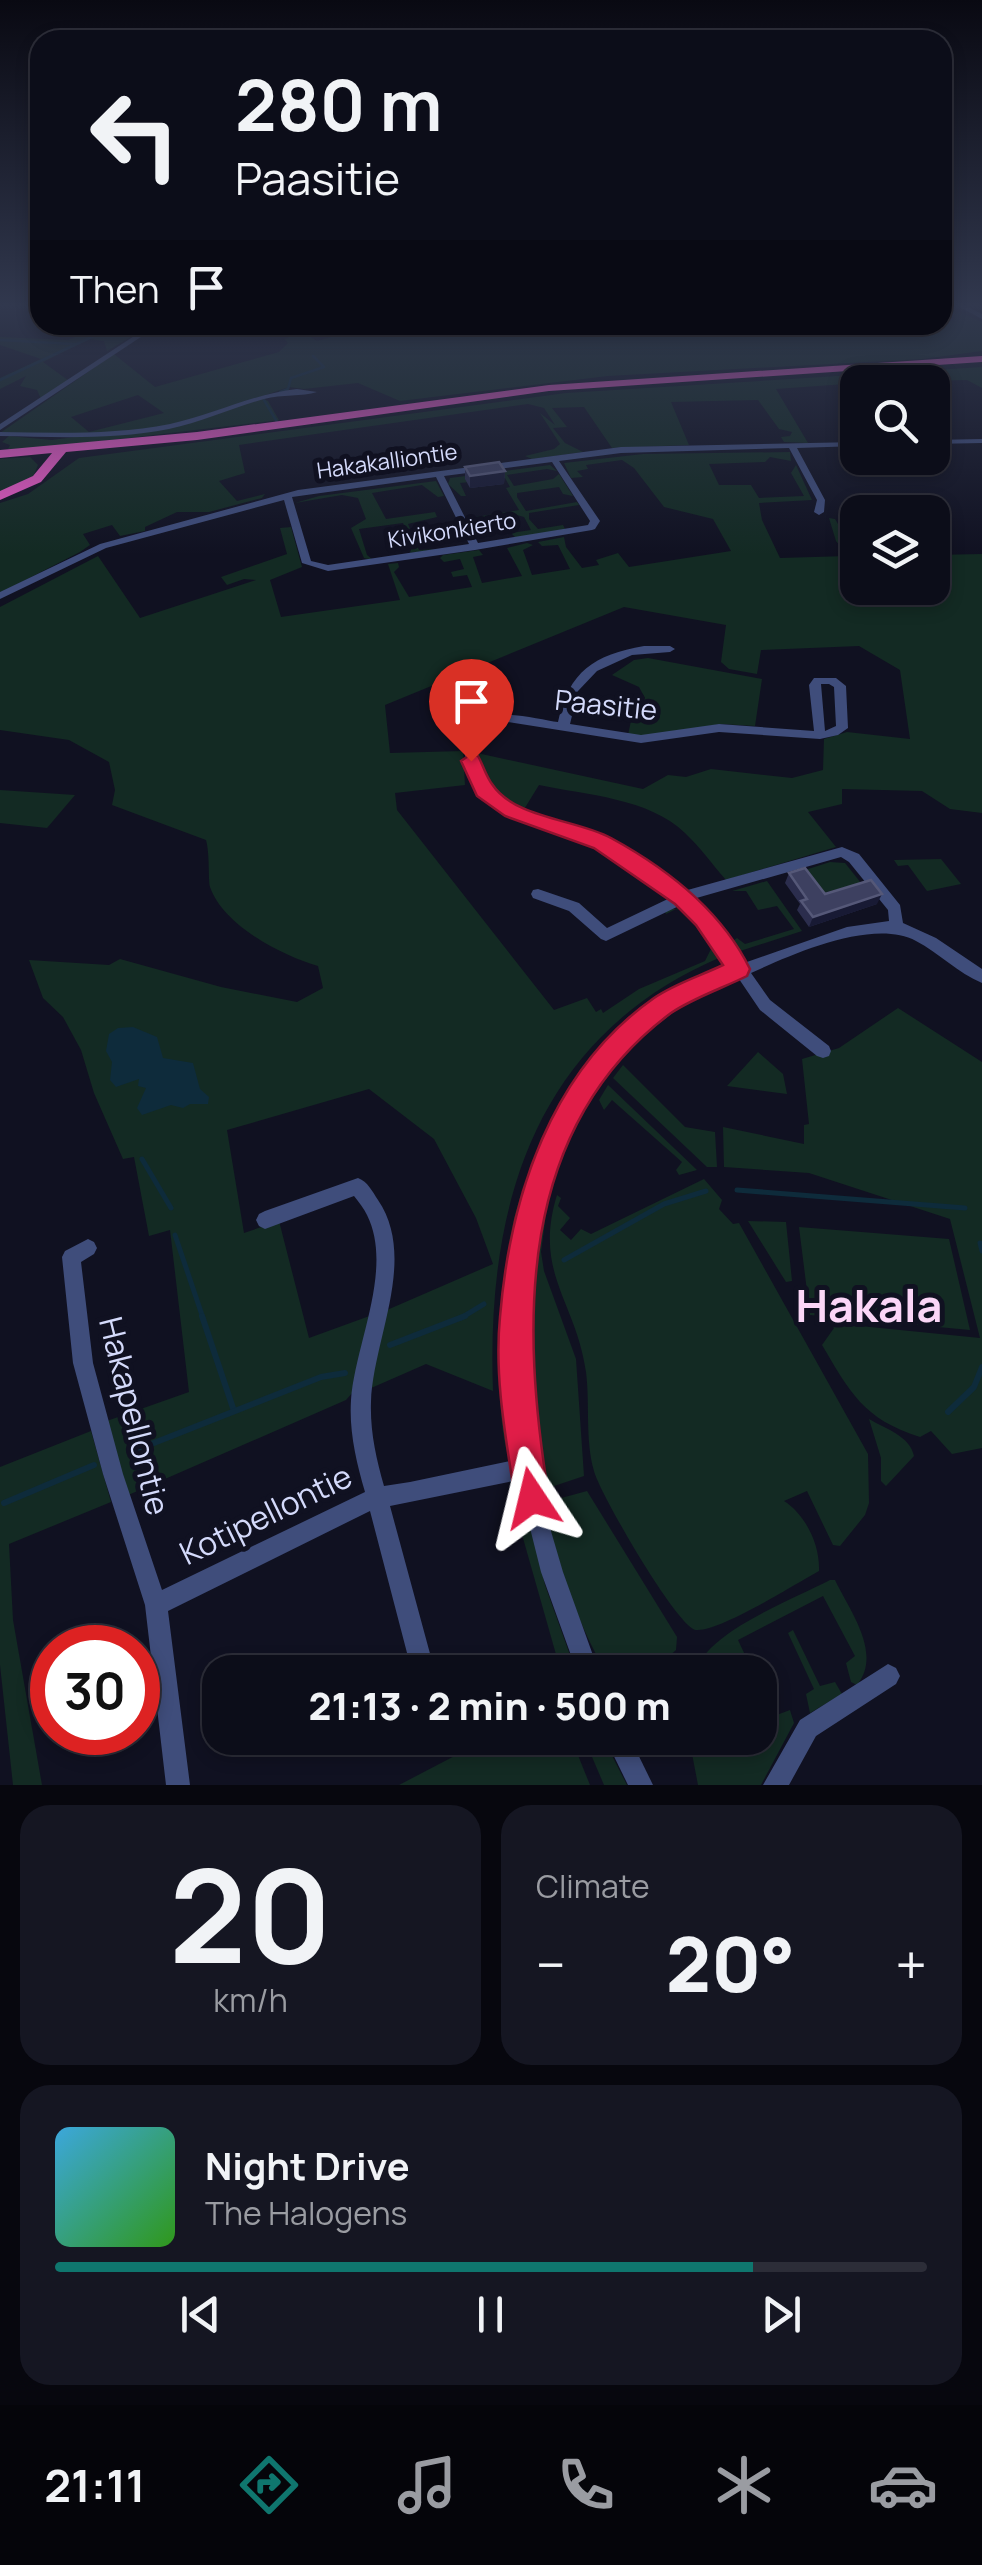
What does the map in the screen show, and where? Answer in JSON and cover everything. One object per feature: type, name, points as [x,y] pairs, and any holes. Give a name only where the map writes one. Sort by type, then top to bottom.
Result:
[{"type":"highway","points":[[0,454],[255,429],[546,388]]},
{"type":"highway","points":[[0,496],[31,484],[61,450]]},
{"type":"highway","points":[[43,451],[44,472]]},
{"type":"street","points":[[0,431],[62,388]]},
{"type":"street","points":[[0,431],[66,437],[128,433],[182,424],[290,391],[313,392]]},
{"type":"street","points":[[950,442],[982,441]]},
{"type":"street","name":"Hakakalliontie","points":[[0,596],[103,546],[287,495],[621,450],[840,445]]},
{"type":"street","points":[[790,446],[821,500],[819,512]]},
{"type":"street","name":"Kivikonkierto","points":[[287,495],[305,558],[317,567],[592,527],[595,522],[554,458]]},
{"type":"street","points":[[439,474],[475,547]]},
{"type":"street","points":[[563,727],[574,688],[592,672],[622,654],[646,646],[670,649]]},
{"type":"street","name":"Paasitie","points":[[820,735],[727,728],[641,739],[501,717],[480,722],[470,736],[471,761],[478,782],[512,811],[601,842],[683,898],[704,918],[775,1016],[823,1051]]},
{"type":"street","points":[[538,894],[574,907],[606,935],[683,898],[842,852],[854,858],[895,910],[896,927]]},
{"type":"street","points":[[581,1655],[562,1605],[525,1468],[515,1360],[517,1299],[532,1208],[563,1122],[597,1069],[646,1018],[689,990],[738,969],[872,927],[896,927],[916,934],[982,978]]},
{"type":"street","points":[[266,1220],[358,1186],[370,1199],[381,1236],[383,1289],[363,1373],[360,1428],[419,1655]]},
{"type":"street","name":"Hakapellontie","points":[[88,1248],[71,1257],[84,1363],[112,1474],[156,1605]]},
{"type":"street","name":"Kotipellontie","points":[[156,1605],[377,1497],[410,1494],[525,1468]]},
{"type":"street","points":[[156,1605],[178,1785]]},
{"type":"street","points":[[775,1785],[808,1728],[888,1676]]},
{"type":"street","points":[[626,1755],[641,1785]]},
{"type":"green space","points":[[30,388],[59,388],[42,401],[37,390]]},
{"type":"green space","points":[[65,388],[285,388],[260,397],[268,401],[279,420],[44,448],[8,449],[10,445],[2,442],[9,436],[52,440],[82,436],[0,433]],"holes":[[[138,395],[164,413],[89,432],[71,417]]]},
{"type":"green space","points":[[370,388],[506,388],[400,401]]},
{"type":"green space","points":[[641,388],[786,388],[776,389],[808,443],[784,442],[781,437],[792,432],[779,429],[758,400],[671,402],[689,445],[612,448],[584,407],[552,408],[567,427],[553,428],[565,443],[583,452],[532,459],[525,456],[560,444],[540,413],[555,425],[544,408],[528,404],[239,445],[245,473],[219,481],[237,501],[265,494],[262,498],[209,512],[177,512],[145,527],[145,531],[120,536],[112,525],[83,534],[90,545],[0,593],[0,503],[28,494],[79,458],[566,393]]},
{"type":"green space","points":[[790,452],[791,461],[770,457],[765,462],[709,464],[719,485],[751,485],[759,498],[804,496],[791,473],[796,465],[812,500],[759,503],[762,520],[780,558],[840,556],[840,605],[950,605],[950,555],[982,554],[982,813],[950,809],[922,791],[842,789],[842,804],[808,812],[836,847],[726,880],[685,833],[654,812],[635,805],[539,785],[523,811],[490,789],[481,774],[477,753],[643,789],[668,775],[686,777],[711,769],[792,778],[823,770],[824,739],[847,732],[910,739],[900,670],[859,646],[761,650],[757,674],[729,669],[721,662],[726,625],[624,607],[385,705],[390,753],[463,751],[465,785],[395,793],[397,810],[554,1010],[587,998],[596,1012],[601,1009],[603,1013],[639,989],[705,961],[712,947],[692,915],[700,921],[721,957],[658,991],[606,1032],[566,1079],[535,1133],[513,1192],[500,1255],[493,1322],[493,1391],[426,1364],[369,1389],[387,1310],[493,1264],[476,1218],[434,1139],[369,1089],[227,1130],[244,1233],[279,1221],[309,1338],[375,1314],[353,1392],[346,1400],[126,1496],[104,1422],[189,1392],[170,1230],[149,1236],[134,1157],[123,1159],[94,1093],[81,1050],[63,1017],[43,998],[29,960],[109,965],[120,959],[221,987],[297,1002],[323,988],[318,966],[255,937],[227,914],[210,887],[206,840],[112,805],[115,790],[109,762],[69,740],[0,730],[0,607],[98,556],[140,618],[256,580],[244,579],[227,585],[221,577],[287,554],[280,528],[291,527],[302,567],[270,580],[281,617],[400,600],[388,564],[398,563],[394,572],[409,597],[472,587],[467,575],[453,577],[451,572],[464,569],[460,559],[444,562],[440,558],[443,555],[479,550],[483,555],[473,557],[482,583],[522,576],[507,548],[527,543],[533,545],[523,550],[532,575],[570,569],[558,545],[542,546],[538,542],[564,537],[566,547],[582,568],[599,565],[596,560],[618,553],[629,567],[731,551],[713,519],[664,507],[634,468],[622,460],[586,465],[588,469],[577,471],[583,477],[571,478],[564,463],[643,454]]},
{"type":"green space","points":[[30,457],[38,465],[33,477],[0,493],[0,459]]},
{"type":"green space","points":[[550,465],[557,471],[507,475],[514,486],[553,479],[559,474],[573,496],[563,494],[559,487],[517,493],[517,497],[526,511],[577,502],[579,505],[529,513],[538,529],[563,525],[566,531],[516,538],[511,533],[531,530],[524,517],[513,514],[474,519],[475,525],[471,526],[469,518],[519,510],[506,488],[510,487],[505,478],[460,483],[466,496],[461,496],[448,484],[450,478]]},
{"type":"green space","points":[[436,481],[444,496],[438,497],[422,485],[372,493],[386,519],[435,512],[437,517],[408,524],[419,550],[438,549],[410,553],[412,546],[403,523],[359,529],[367,555],[373,560],[364,558],[351,528],[366,519],[358,498],[342,495],[295,503],[319,496]]},
{"type":"green space","points":[[829,518],[835,519],[840,527],[840,546],[836,541]]},
{"type":"green space","points":[[648,658],[762,679],[755,726],[721,724],[655,735],[628,735],[632,716],[645,698],[639,687],[612,675],[634,660]]},
{"type":"green space","points":[[0,790],[75,795],[47,828],[0,823]]},
{"type":"green space","points":[[941,859],[961,884],[927,891],[908,865],[898,866],[894,860]]},
{"type":"green space","points":[[830,862],[845,863],[861,883],[823,893],[805,870]]},
{"type":"green space","points":[[767,881],[802,931],[737,952],[730,943],[737,938],[745,944],[794,929],[777,906],[758,910],[746,891],[732,891]]},
{"type":"green space","points":[[898,1008],[982,1062],[982,1448],[952,1454],[931,1431],[920,1437],[871,1412],[850,1390],[822,1345],[834,1328],[830,1323],[980,1338],[950,1219],[809,1173],[724,1167],[723,1127],[804,1144],[804,1125],[809,1124],[802,1059],[839,1048]]},
{"type":"green space","points":[[758,1052],[783,1074],[787,1094],[727,1086]]},
{"type":"green space","points":[[623,1065],[685,1127],[715,1132],[717,1167],[707,1167],[613,1078]]},
{"type":"green space","points":[[608,1085],[697,1170],[679,1175],[676,1170],[682,1162],[612,1100],[604,1110],[599,1100]]},
{"type":"green space","points":[[529,1177],[506,1316],[511,1428],[508,1456],[500,1396],[501,1314],[511,1234]]},
{"type":"green space","points":[[704,1179],[722,1200],[719,1209],[733,1224],[739,1223],[868,1454],[869,1503],[865,1515],[840,1546],[833,1545],[807,1491],[784,1501],[810,1531],[819,1571],[739,1616],[696,1630],[686,1623],[657,1584],[624,1531],[594,1471],[586,1372],[550,1246],[557,1195],[561,1198],[558,1206],[570,1218],[560,1230],[571,1240],[581,1229],[591,1234]]},
{"type":"green space","points":[[549,1192],[541,1252],[544,1271],[576,1359],[584,1476],[542,1490],[528,1417],[524,1342],[535,1231],[544,1195]]},
{"type":"green space","points":[[748,1221],[786,1222],[792,1281],[786,1282]]},
{"type":"green space","points":[[799,1227],[949,1239],[970,1330],[810,1315]]},
{"type":"green space","points":[[869,1419],[902,1438],[914,1456],[886,1486],[881,1481],[881,1458]]},
{"type":"green space","points":[[91,1431],[111,1502],[9,1544],[13,1620],[30,1717],[30,1755],[37,1755],[42,1785],[13,1785],[0,1665],[0,1467]]},
{"type":"green space","points":[[587,1491],[677,1637],[676,1650],[670,1655],[597,1655],[568,1590],[543,1503]]},
{"type":"green space","points":[[527,1509],[545,1585],[570,1655],[556,1655],[518,1512]]},
{"type":"green space","points":[[835,1580],[865,1646],[864,1673],[857,1685],[851,1682],[846,1663],[855,1656],[823,1596],[738,1640],[745,1655],[705,1655],[733,1630]]},
{"type":"green space","points":[[793,1630],[820,1686],[835,1682],[842,1694],[810,1713],[806,1694],[814,1689],[788,1633]]},
{"type":"green space","points":[[790,1710],[794,1723],[777,1755],[777,1715]]},
{"type":"green space","points":[[456,1755],[578,1755],[590,1785],[399,1785]]},
{"type":"green space","points":[[591,1755],[612,1755],[627,1785],[604,1785]]},
{"type":"green space","points":[[692,1755],[777,1755],[761,1785],[698,1785]]},
{"type":"water","points":[[133,1027],[157,1037],[163,1058],[193,1063],[200,1089],[209,1097],[208,1104],[183,1108],[171,1105],[142,1115],[137,1108],[146,1088],[138,1086],[139,1079],[116,1087],[110,1080],[112,1062],[106,1051],[109,1034],[118,1028]]},
{"type":"building","points":[[499,462],[505,471],[470,476],[465,467]]},
{"type":"building","points":[[805,868],[825,894],[871,880],[882,894],[813,917],[801,901],[807,899],[789,873]]},
{"type":"waterway","points":[[280,392],[288,388]]},
{"type":"waterway","points":[[264,400],[277,422]]},
{"type":"waterway","points":[[142,1159],[171,1208]]},
{"type":"waterway","points":[[737,1190],[965,1208]]},
{"type":"waterway","points":[[564,1260],[664,1204],[706,1191]]},
{"type":"waterway","points":[[175,1235],[203,1318]]},
{"type":"waterway","points":[[980,1243],[982,1251]]},
{"type":"waterway","points":[[463,1317],[484,1304]]},
{"type":"waterway","points":[[202,1316],[234,1411]]},
{"type":"waterway","points":[[390,1345],[463,1317]]},
{"type":"waterway","points":[[948,1412],[974,1387],[982,1367]]},
{"type":"waterway","points":[[131,1452],[321,1377],[345,1373]]},
{"type":"waterway","points":[[4,1503],[94,1465]]},
{"type":"district","name":"Hakala","points":[[869,1306]]},
{"type":"route","points":[[471,761],[484,791],[512,811],[601,842],[683,898],[704,918],[738,969],[664,1004],[612,1050],[575,1099],[550,1152],[525,1241],[515,1318],[519,1414],[532,1498]]}]
